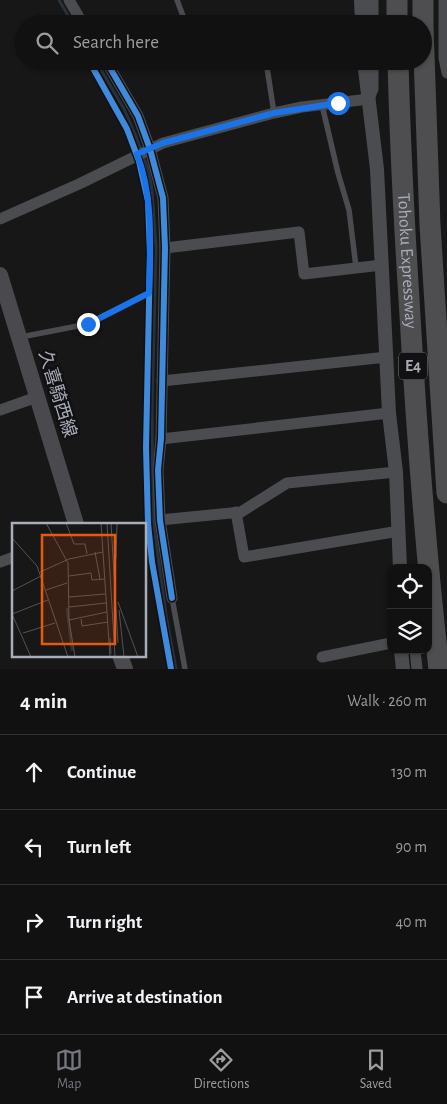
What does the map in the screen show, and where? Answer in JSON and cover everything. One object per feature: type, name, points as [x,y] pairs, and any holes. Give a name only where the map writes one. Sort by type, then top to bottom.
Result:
[{"type":"highway","points":[[397,0],[397,15]]},
{"type":"highway","name":"Tohoku Expressway","points":[[423,0],[423,15]]},
{"type":"highway","name":"Tohoku Expressway","points":[[398,70],[402,180],[413,370],[431,600],[440,669]]},
{"type":"highway","name":"Tohoku Expressway","points":[[424,70],[430,243],[447,492]]},
{"type":"main road","name":"久喜騎西線","points":[[0,275],[76,523]]},
{"type":"main road","points":[[120,656],[126,669]]},
{"type":"street","points":[[69,0],[78,15]]},
{"type":"street","points":[[361,0],[362,15]]},
{"type":"street","points":[[372,0],[373,15]]},
{"type":"street","points":[[444,0],[444,58],[447,73]]},
{"type":"street","points":[[111,70],[138,116],[150,148],[163,198],[165,248],[161,439],[158,470],[160,520],[172,598]]},
{"type":"street","points":[[365,70],[376,169],[389,413],[396,472],[400,564]]},
{"type":"street","points":[[369,99],[372,89],[373,70]]},
{"type":"street","points":[[0,219],[163,143],[274,113],[369,99]]},
{"type":"street","points":[[165,248],[299,232],[304,274],[382,265]]},
{"type":"street","points":[[162,381],[387,357]]},
{"type":"street","points":[[0,410],[36,397]]},
{"type":"street","points":[[161,439],[389,413]]},
{"type":"street","points":[[160,520],[241,512],[287,483],[396,472]]},
{"type":"street","points":[[236,512],[244,557],[399,531]]},
{"type":"street","points":[[0,562],[12,558]]},
{"type":"street","points":[[322,657],[387,644]]},
{"type":"street","points":[[402,654],[403,669]]},
{"type":"street","points":[[415,654],[417,669]]},
{"type":"lane","points":[[176,0],[182,15]]},
{"type":"lane","points":[[267,70],[274,113]]},
{"type":"lane","points":[[322,105],[349,210],[356,268]]},
{"type":"lane","points":[[19,338],[88,324],[149,293]]},
{"type":"lane","points":[[172,598],[185,669]]},
{"type":"waterway","points":[[59,0],[68,15]]},
{"type":"waterway","points":[[101,70],[124,109],[135,134],[149,172],[152,190],[156,247],[152,409],[153,519],[166,615],[176,669]]},
{"type":"cycle path","points":[[94,70],[127,129],[139,161],[148,201],[150,254],[146,448],[148,523],[152,562],[171,669]]},
{"type":"cycle path","points":[[111,70],[138,116],[150,149],[163,198],[165,248],[161,439],[158,470],[160,520],[172,598]]},
{"type":"route","points":[[88,324],[149,293],[148,201],[145,181],[137,154],[163,143],[274,113],[302,107],[338,103]]}]
